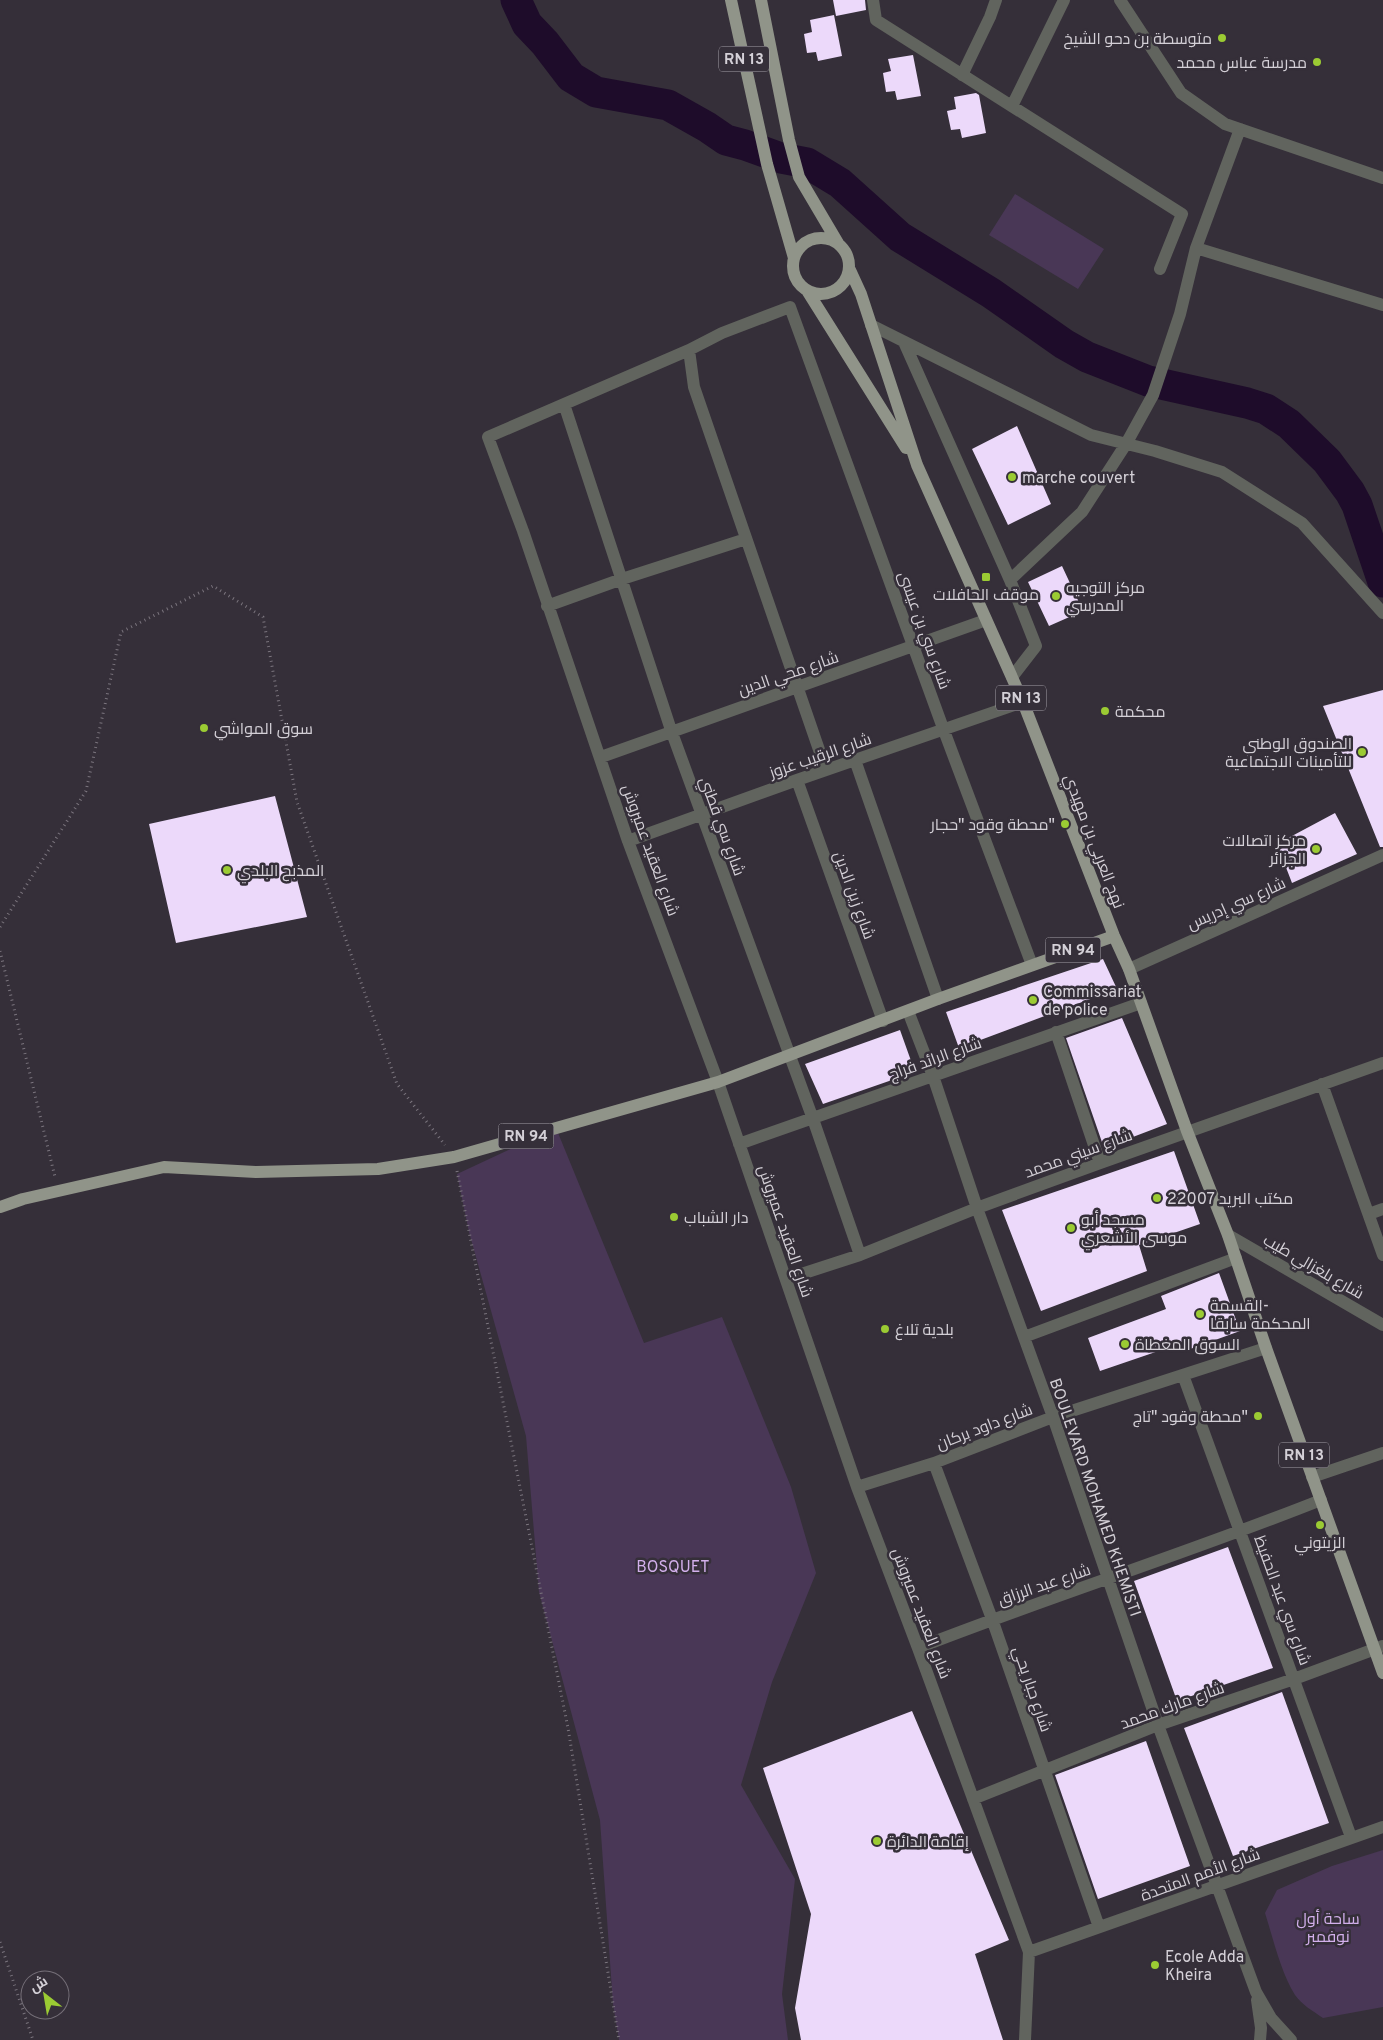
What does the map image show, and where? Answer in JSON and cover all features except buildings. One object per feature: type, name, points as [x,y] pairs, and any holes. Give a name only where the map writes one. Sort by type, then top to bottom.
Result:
[{"type":"main road","name":"RN 13","points":[[731,0],[767,164],[794,258]]},
{"type":"main road","name":"RN 13","points":[[761,0],[799,177],[838,243]]},
{"type":"main road","points":[[823,238],[838,243],[846,251],[849,260],[850,270],[846,280],[839,289],[829,294],[818,295],[808,292],[795,277],[793,267],[794,258],[800,248],[808,241],[823,238]]},
{"type":"main road","name":"RN 13","points":[[850,270],[861,294],[917,465]]},
{"type":"main road","name":"RN 13","points":[[808,292],[917,465]]},
{"type":"main road","name":"نهج العربي بن مهيدي","points":[[917,465],[1023,702],[1114,936],[1129,969],[1187,1131],[1228,1235]]},
{"type":"main road","name":"RN 94","points":[[0,1207],[23,1199],[164,1167],[256,1172],[378,1169],[454,1157],[718,1082],[938,999],[1114,936]]},
{"type":"main road","name":"RN 13","points":[[1228,1235],[1312,1477],[1379,1648],[1383,1673]]},
{"type":"street","points":[[873,0],[876,20],[1182,214],[1160,269]]},
{"type":"street","points":[[962,75],[990,17],[996,0]]},
{"type":"street","points":[[1012,106],[1064,0]]},
{"type":"street","points":[[1120,0],[1181,93],[1225,124],[1383,178]]},
{"type":"street","points":[[1010,580],[1082,512],[1126,444],[1153,395],[1180,314],[1196,248],[1240,129]]},
{"type":"street","points":[[1196,248],[1383,305]]},
{"type":"street","name":"شارع سي بن عيسى","points":[[689,350],[722,333],[790,307],[943,728],[1032,965]]},
{"type":"street","points":[[871,325],[1091,435],[1222,472],[1302,523],[1383,612]]},
{"type":"street","points":[[904,342],[1010,580],[1036,646],[1012,677]]},
{"type":"street","points":[[564,404],[689,350],[694,387],[826,770]]},
{"type":"street","name":"شارع العقيد عميروش","points":[[564,404],[488,437],[523,531],[628,841],[718,1082],[856,1487],[918,1648],[1029,1952],[1025,2040]]},
{"type":"street","name":"شارع سي قطني","points":[[564,404],[671,730],[813,1119],[860,1255]]},
{"type":"street","points":[[547,606],[622,579],[746,539]]},
{"type":"street","name":"شارع محي الدين","points":[[601,757],[671,730],[986,620]]},
{"type":"street","name":"شارع الرقيب عزوز","points":[[628,841],[943,728],[1023,702]]},
{"type":"street","points":[[855,760],[938,999]]},
{"type":"street","name":"شارع زين الدين","points":[[797,780],[883,1021]]},
{"type":"street","name":"شارع سي إدريس","points":[[1129,969],[1383,856]]},
{"type":"street","name":"شارع الرائد فراج","points":[[739,1144],[1141,1003]]},
{"type":"street","name":"BOULEVARD MOHAMED KHEMISTI","points":[[908,1011],[933,1076],[977,1208],[1053,1418],[1158,1725],[1256,1992]]},
{"type":"street","points":[[1056,1032],[1100,1163]]},
{"type":"street","name":"شارع سيني محمد","points":[[786,1279],[860,1255],[977,1208],[1187,1131],[1383,1063]]},
{"type":"street","points":[[1322,1084],[1383,1255]]},
{"type":"street","points":[[1369,1214],[1383,1209]]},
{"type":"street","name":"شارع بلغزالي طيب","points":[[1228,1235],[1383,1325]]},
{"type":"street","points":[[1024,1337],[1236,1258]]},
{"type":"street","name":"شارع داود بركان","points":[[856,1487],[934,1463],[1053,1418],[1266,1348]]},
{"type":"street","name":"شارع سي عبد الحفيظ","points":[[1183,1375],[1351,1836]]},
{"type":"street","points":[[1312,1477],[1383,1453]]},
{"type":"street","name":"شارع جبار يحي","points":[[934,1463],[992,1619],[1099,1927]]},
{"type":"street","name":"شارع عبد الرزاق","points":[[918,1648],[992,1619],[1240,1532],[1321,1500]]},
{"type":"street","name":"شارع مارك محمد","points":[[973,1799],[1158,1725],[1379,1648]]},
{"type":"street","name":"شارع الأمم المتحدة","points":[[1029,1952],[1383,1826]]},
{"type":"street","points":[[1256,1992],[1262,2028],[1260,2040]]},
{"type":"street","points":[[1256,1992],[1271,2018],[1291,2040]]},
{"type":"path","points":[[0,951],[58,1191]]},
{"type":"path","points":[[0,1942],[33,2040]]},
{"type":"green space","points":[[1015,194],[1104,249],[1078,289],[989,235]]},
{"type":"green space","name":"BOSQUET","points":[[556,1128],[644,1343],[722,1317],[791,1487],[816,1573],[772,1682],[741,1785],[795,1879],[782,1994],[788,2040],[619,2040],[613,2004],[600,1820],[539,1592],[526,1436],[469,1232],[457,1174]]},
{"type":"green space","name":"ساحة أول نوفمبر","points":[[1383,1850],[1383,2007],[1323,2018],[1301,2002],[1290,1986],[1265,1913],[1277,1890],[1332,1866]]},
{"type":"waterway","points":[[516,0],[527,24],[545,43],[571,77],[596,92],[668,105],[726,140],[781,158],[807,163],[840,183],[900,237],[991,293],[1064,344],[1087,357],[1148,381],[1266,409],[1289,424],[1327,461],[1350,492],[1357,505],[1383,582]]},
{"type":"place","name":"متوسطة بن دحو الشيخ","points":[[1222,38]]},
{"type":"place","name":"مدرسة عباس محمد","points":[[1317,62]]},
{"type":"place","name":"marche couvert","points":[[1012,477]]},
{"type":"place","name":"موقف الحافلات","points":[[986,577]]},
{"type":"place","name":"مركز التوجيه المدرسي","points":[[1056,596]]},
{"type":"place","name":"محكمة","points":[[1105,711]]},
{"type":"place","name":"سوق المواشي","points":[[204,728]]},
{"type":"place","name":"الصندوق الوطني للتأمينات الاجتماعية","points":[[1362,752]]},
{"type":"place","name":"محطة وقود \"حجار\"","points":[[1065,824]]},
{"type":"place","name":"مركز اتصالات الجزائر","points":[[1316,849]]},
{"type":"place","name":"المذبح البلدي","points":[[227,870]]},
{"type":"place","name":"Commissariat de police","points":[[1033,1000]]},
{"type":"place","name":"مكتب البريد 22007","points":[[1157,1198]]},
{"type":"place","name":"دار الشباب","points":[[674,1217]]},
{"type":"place","name":"مسجد أبو موسى الأشعري","points":[[1071,1228]]},
{"type":"place","name":"القسمة- المحكمة سابقا","points":[[1200,1314]]},
{"type":"place","name":"بلدية تلاغ","points":[[885,1329]]},
{"type":"place","name":"السوق المغطاة","points":[[1125,1344]]},
{"type":"place","name":"محطة وقود \"تاج\"","points":[[1258,1416]]},
{"type":"place","name":"الزيتوني","points":[[1320,1525]]},
{"type":"place","name":"إقامة الدائرة","points":[[877,1841]]},
{"type":"place","name":"Ecole Adda Kheira","points":[[1155,1965]]}]
